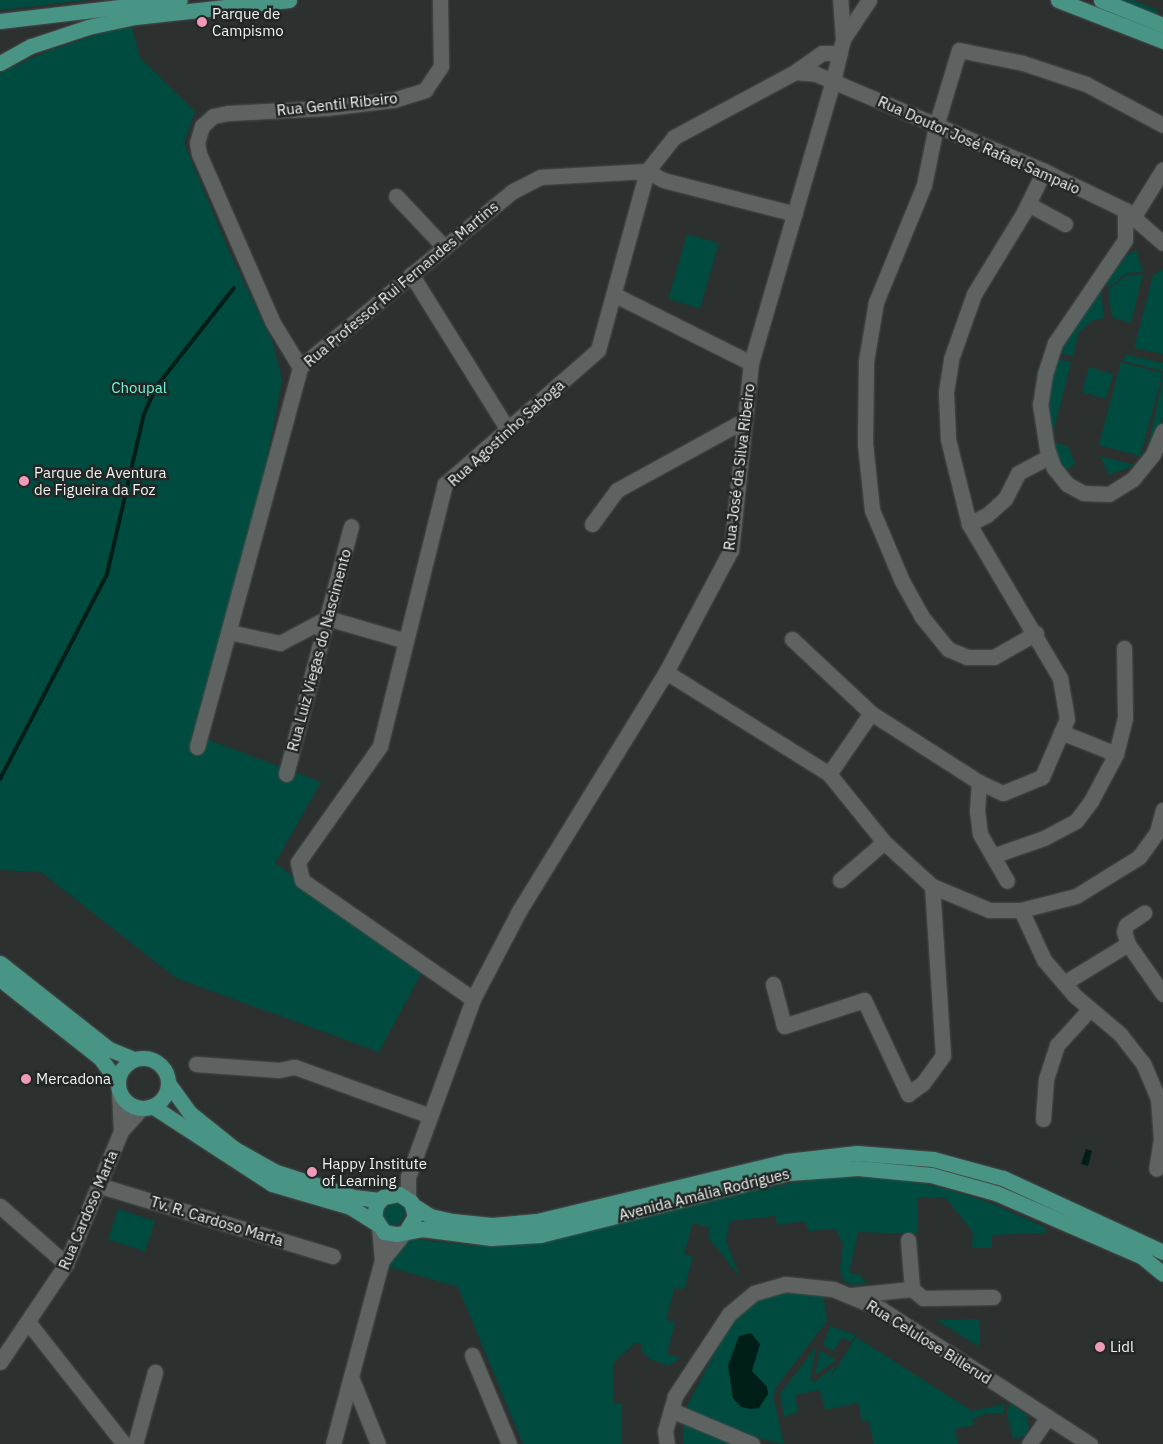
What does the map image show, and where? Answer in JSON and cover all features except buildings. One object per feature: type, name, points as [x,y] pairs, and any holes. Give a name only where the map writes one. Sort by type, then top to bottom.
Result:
[{"type":"main road","points":[[0,21],[180,0]]},
{"type":"main road","points":[[0,64],[30,46],[88,27],[135,17],[289,0]]},
{"type":"main road","points":[[1058,0],[1163,41]]},
{"type":"main road","points":[[1101,0],[1163,25]]},
{"type":"main road","points":[[0,963],[109,1049],[134,1059],[154,1059],[167,1074],[168,1083],[166,1093],[147,1107]]},
{"type":"main road","points":[[0,979],[100,1058],[118,1086],[124,1100],[147,1107],[272,1184],[350,1207],[390,1234],[407,1230],[415,1216],[411,1202],[394,1194],[379,1200],[354,1197],[276,1172],[235,1149],[190,1113],[168,1083]]},
{"type":"main road","points":[[118,1086],[126,1064],[134,1059]]},
{"type":"main road","name":"Avenida Amália Rodrigues","points":[[411,1202],[430,1216],[452,1221],[492,1225],[537,1221],[787,1160],[857,1153],[933,1159],[1003,1178],[1163,1252]]},
{"type":"main road","name":"Avenida Amália Rodrigues","points":[[407,1230],[422,1229],[491,1238],[540,1235],[790,1173],[858,1168],[931,1174],[996,1193],[1141,1256],[1163,1274]]},
{"type":"main road","points":[[377,1225],[374,1211],[379,1200]]},
{"type":"street","name":"Rua Gentil Ribeiro","points":[[300,367],[273,323],[199,154],[197,143],[202,126],[213,116],[392,100],[425,90],[441,66],[440,0]]},
{"type":"street","name":"Rua José da Silva Ribeiro","points":[[408,1177],[473,999],[520,911],[666,672],[731,550],[751,363],[833,81],[841,46],[840,0]]},
{"type":"street","name":"Rua José da Silva Ribeiro","points":[[841,46],[869,0]]},
{"type":"street","name":"Rua Agostinho Saboga","points":[[473,999],[302,880],[298,862],[376,755],[445,484],[598,350],[615,295],[647,171],[674,137],[795,72],[822,53],[841,46]]},
{"type":"street","points":[[1036,633],[994,657],[967,657],[948,649],[922,617],[902,580],[872,510],[865,443],[866,361],[876,302],[924,185],[936,126],[959,50],[1023,63],[1086,84],[1163,125]]},
{"type":"street","points":[[795,72],[816,74],[833,81]]},
{"type":"street","name":"Rua Doutor José Rafael Sampaio","points":[[833,81],[1044,170],[1129,213],[1163,243]]},
{"type":"street","points":[[1163,169],[1129,213],[1125,240],[1055,342],[1045,374],[1040,404],[1048,457],[1067,484],[1083,493],[1109,494],[1123,488],[1133,479],[1153,454],[1163,432]]},
{"type":"street","points":[[792,639],[871,713],[979,782],[1003,793],[1042,777],[1067,719],[1060,678],[1036,633],[969,524],[948,439],[946,392],[951,359],[974,294],[1028,204],[1044,170]]},
{"type":"street","points":[[647,171],[663,180],[795,214]]},
{"type":"street","name":"Rua Professor Rui Fernandes Martins","points":[[197,747],[300,367],[513,191],[540,177],[647,171]]},
{"type":"street","points":[[396,196],[445,248]]},
{"type":"street","points":[[1028,204],[1065,224]]},
{"type":"street","points":[[411,274],[507,428]]},
{"type":"street","points":[[615,295],[751,363]]},
{"type":"street","points":[[592,524],[618,490],[745,420]]},
{"type":"street","points":[[969,524],[987,516],[1005,499],[1018,473],[1048,457]]},
{"type":"street","name":"Rua Luiz Viegas do Nascimento","points":[[286,774],[351,526]]},
{"type":"street","points":[[229,632],[280,643],[327,618],[406,641]]},
{"type":"street","points":[[995,855],[1044,838],[1076,821],[1091,801],[1116,754],[1125,717],[1124,648]]},
{"type":"street","points":[[666,672],[829,774],[884,842],[932,886],[989,910],[1021,910],[1076,896],[1139,857],[1157,832],[1163,810]]},
{"type":"street","points":[[829,774],[871,713]]},
{"type":"street","points":[[1061,732],[1116,754]]},
{"type":"street","points":[[979,782],[977,810],[980,834],[995,855],[1007,881]]},
{"type":"street","points":[[840,880],[884,842]]},
{"type":"street","points":[[773,984],[784,1026],[864,1000],[908,1094],[923,1083],[943,1055],[932,886]]},
{"type":"street","points":[[1021,910],[1044,960],[1090,1009],[1120,1034],[1143,1063],[1158,1098],[1161,1139],[1156,1169]]},
{"type":"street","points":[[1144,913],[1126,926],[1124,932],[1128,944],[1163,994]]},
{"type":"street","points":[[1064,983],[1128,944]]},
{"type":"street","points":[[1043,1119],[1046,1080],[1057,1045],[1090,1009]]},
{"type":"street","points":[[196,1064],[279,1070],[295,1067],[430,1116]]},
{"type":"street","points":[[118,1086],[121,1131]]},
{"type":"street","points":[[121,1131],[147,1107]]},
{"type":"street","name":"Rua Cardoso Marta","points":[[0,1362],[66,1264],[101,1186],[121,1131]]},
{"type":"street","points":[[394,1194],[408,1177]]},
{"type":"street","points":[[408,1177],[411,1202]]},
{"type":"street","name":"Tv. R. Cardoso Marta","points":[[101,1186],[333,1256]]},
{"type":"street","points":[[0,1206],[66,1264]]},
{"type":"street","points":[[333,1444],[382,1260],[377,1225]]},
{"type":"street","points":[[382,1260],[407,1230]]},
{"type":"street","points":[[908,1240],[912,1289]]},
{"type":"street","name":"Rua Celulose Billerud","points":[[667,1444],[665,1431],[675,1396],[729,1314],[754,1293],[785,1284],[833,1289],[881,1309],[1090,1444]]},
{"type":"street","points":[[851,1295],[912,1289],[923,1298],[993,1297]]},
{"type":"street","points":[[28,1322],[124,1444]]},
{"type":"street","points":[[472,1355],[509,1444]]},
{"type":"street","points":[[135,1444],[155,1372]]},
{"type":"street","points":[[351,1377],[378,1444]]},
{"type":"street","points":[[671,1410],[752,1444]]},
{"type":"street","points":[[1029,1444],[1048,1418]]},
{"type":"green space","points":[[0,0],[88,0],[0,10]]},
{"type":"green space","points":[[1112,0],[1133,0],[1158,10],[1155,17]]},
{"type":"green space","name":"Choupal","points":[[132,27],[140,58],[195,111],[184,143],[229,251],[273,343],[282,380],[264,475],[193,734],[321,782],[275,863],[423,970],[379,1052],[176,978],[41,872],[0,870],[0,73],[48,51],[101,33]]},
{"type":"green space","points":[[687,234],[719,243],[700,308],[668,299]]},
{"type":"green space","points":[[1136,250],[1143,272],[1127,273],[1108,288],[1106,282],[1127,255]]},
{"type":"green space","points":[[1163,269],[1163,354],[1134,348],[1153,275]]},
{"type":"green space","points":[[1143,274],[1131,323],[1112,317],[1108,290],[1126,276]]},
{"type":"green space","points":[[1101,290],[1104,318],[1093,320],[1078,333],[1073,356],[1058,353],[1082,312]]},
{"type":"green space","points":[[1125,354],[1163,363],[1163,371],[1124,361]]},
{"type":"green space","points":[[1056,359],[1071,362],[1053,433],[1049,429],[1049,393]]},
{"type":"green space","points":[[1121,362],[1163,373],[1140,456],[1099,445]]},
{"type":"green space","points":[[1089,367],[1113,374],[1106,399],[1082,392]]},
{"type":"green space","points":[[1163,377],[1163,415],[1160,430],[1146,456]]},
{"type":"green space","points":[[1051,442],[1068,446],[1075,464],[1064,471]]},
{"type":"green space","points":[[1100,456],[1135,465],[1109,475]]},
{"type":"green space","points":[[825,1177],[895,1178],[940,1187],[991,1203],[1046,1228],[1045,1233],[992,1235],[992,1248],[972,1248],[973,1232],[945,1197],[918,1198],[918,1234],[858,1232],[849,1273],[861,1275],[863,1281],[871,1283],[853,1285],[844,1281],[840,1270],[843,1245],[836,1229],[809,1231],[804,1221],[777,1225],[775,1216],[730,1221],[726,1241],[740,1277],[708,1237],[710,1228],[693,1223],[684,1254],[693,1257],[684,1290],[675,1287],[666,1320],[675,1322],[667,1354],[680,1358],[668,1366],[650,1359],[641,1350],[641,1343],[635,1343],[613,1363],[613,1404],[622,1404],[622,1444],[523,1444],[458,1287],[389,1267],[395,1251],[412,1239],[469,1245],[529,1244],[719,1197]]},
{"type":"green space","points":[[393,1201],[398,1202],[404,1208],[404,1218],[398,1224],[393,1225],[388,1224],[382,1218],[381,1213],[382,1208],[388,1202]]},
{"type":"green space","points":[[118,1209],[155,1221],[145,1251],[108,1239]]},
{"type":"green space","points":[[777,1292],[823,1294],[827,1321],[777,1386],[773,1396],[784,1444],[730,1431],[688,1411],[687,1406],[736,1312],[753,1299]]},
{"type":"green space","points":[[979,1319],[980,1347],[936,1320]]},
{"type":"green space","points":[[830,1326],[856,1335],[851,1342],[842,1338],[833,1351],[823,1345]]},
{"type":"green space","points":[[856,1337],[972,1411],[1005,1404],[1003,1413],[988,1413],[973,1419],[974,1425],[955,1429],[958,1444],[874,1444],[868,1420],[862,1421],[858,1403],[825,1410],[820,1390],[795,1395],[798,1412],[784,1417],[780,1394],[816,1347],[810,1380],[815,1382],[836,1365],[827,1383]]},
{"type":"green space","points":[[820,1350],[836,1360],[815,1375]]},
{"type":"green space","points":[[1010,1403],[1027,1415],[1029,1429],[1025,1436],[1013,1439],[1007,1413]]},
{"type":"green space","points":[[684,1423],[736,1444],[683,1444]]},
{"type":"shaded area","points":[[1086,1149],[1092,1151],[1088,1166],[1081,1164]]},
{"type":"shaded area","points":[[751,1333],[760,1344],[752,1371],[767,1387],[768,1394],[759,1408],[751,1409],[741,1407],[733,1398],[728,1366],[739,1336]]},
{"type":"waterway","points":[[0,779],[107,574],[144,414],[156,387],[234,288]]},
{"type":"place","name":"Parque de Campismo","points":[[202,22]]},
{"type":"place","name":"Parque de Aventura de Figueira da Foz","points":[[24,481]]},
{"type":"place","name":"Mercadona","points":[[26,1079]]},
{"type":"place","name":"Happy Institute of Learning","points":[[312,1172]]},
{"type":"place","name":"Lidl","points":[[1100,1347]]}]
